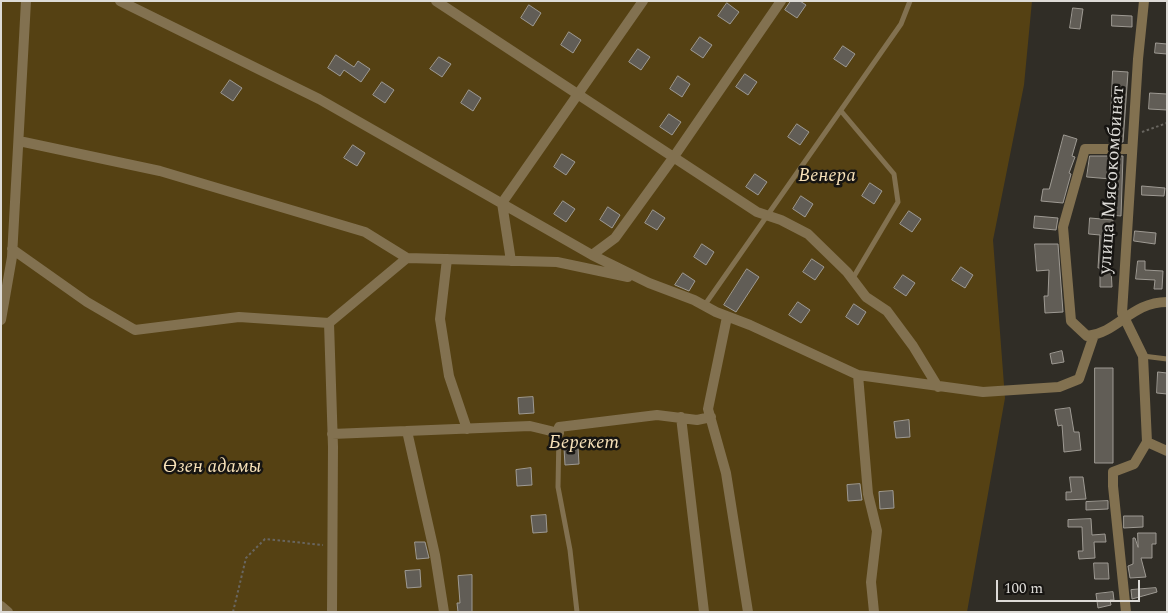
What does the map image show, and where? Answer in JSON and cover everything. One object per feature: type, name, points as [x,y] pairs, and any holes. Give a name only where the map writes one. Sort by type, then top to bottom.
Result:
[{"type":"street","points":[[1,320],[12,249],[26,1]]},
{"type":"street","points":[[120,1],[319,98],[592,255],[642,280],[858,375],[982,392],[1030,391],[1072,383],[1079,379],[1083,372],[1094,335]]},
{"type":"street","points":[[436,1],[579,93],[673,158],[757,212],[808,234],[852,278],[866,297],[888,311],[913,346],[938,387]]},
{"type":"street","points":[[511,261],[502,203],[643,1]]},
{"type":"street","points":[[592,255],[615,238],[673,158],[781,1]]},
{"type":"street","name":"улица Мясокомбинат","points":[[1143,356],[1122,313],[1132,148],[1144,1]]},
{"type":"street","points":[[19,141],[160,171],[365,232],[407,258],[556,262],[642,280]]},
{"type":"street","points":[[1132,148],[1085,149],[1066,208],[1062,227],[1071,320],[1087,336],[1094,335],[1124,319],[1139,307],[1156,302],[1167,302]]},
{"type":"street","points":[[12,249],[88,302],[135,330],[239,317],[329,323],[407,258]]},
{"type":"street","points":[[447,259],[440,320],[449,376],[468,429]]},
{"type":"street","points":[[727,317],[708,409],[726,473],[748,612]]},
{"type":"street","points":[[329,323],[332,434],[332,612]]},
{"type":"street","points":[[1126,612],[1113,472],[1134,464],[1147,442],[1143,356]]},
{"type":"street","points":[[858,375],[868,494],[876,531],[871,582],[874,612]]},
{"type":"street","points":[[332,434],[530,426],[560,430],[657,415],[697,420],[711,417]]},
{"type":"street","points":[[681,417],[704,612]]},
{"type":"street","points":[[407,431],[435,555],[444,612]]},
{"type":"street","points":[[1147,442],[1167,451]]},
{"type":"street","points":[[1,606],[8,612]]},
{"type":"lane","points":[[704,306],[901,24],[910,1]]},
{"type":"lane","points":[[841,111],[894,174],[898,202],[852,278]]},
{"type":"lane","points":[[1143,356],[1167,359]]},
{"type":"lane","points":[[560,430],[558,487],[570,550],[577,612]]},
{"type":"path","points":[[1133,136],[1167,123]]},
{"type":"path","points":[[234,612],[246,558],[265,539],[332,546]]},
{"type":"green space","points":[[1,1],[1032,1],[1024,85],[993,240],[1005,398],[967,612],[1,612]]},
{"type":"building","points":[[791,1],[800,1],[806,5],[797,18],[785,10]]},
{"type":"building","points":[[727,3],[739,12],[730,24],[718,16]]},
{"type":"building","points":[[529,5],[541,13],[533,26],[521,18]]},
{"type":"building","points":[[1073,8],[1083,9],[1080,29],[1070,28]]},
{"type":"building","points":[[1112,15],[1132,16],[1132,27],[1112,26]]},
{"type":"building","points":[[569,32],[581,40],[573,53],[561,45]]},
{"type":"building","points":[[700,37],[712,45],[703,58],[691,50]]},
{"type":"building","points":[[1156,43],[1167,44],[1167,54],[1155,53]]},
{"type":"building","points":[[843,46],[855,54],[846,67],[834,59]]},
{"type":"building","points":[[638,49],[650,57],[641,70],[629,62]]},
{"type":"building","points":[[336,55],[354,67],[358,61],[370,69],[361,82],[344,70],[340,76],[328,68]]},
{"type":"building","points":[[439,57],[451,64],[442,77],[430,69]]},
{"type":"building","points":[[1113,71],[1128,72],[1123,142],[1110,142]]},
{"type":"building","points":[[745,74],[757,82],[748,95],[736,87]]},
{"type":"building","points":[[678,76],[690,84],[682,97],[670,89]]},
{"type":"building","points":[[230,80],[242,88],[233,101],[221,93]]},
{"type":"building","points":[[382,82],[394,90],[385,103],[373,95]]},
{"type":"building","points":[[469,90],[481,98],[473,111],[461,103]]},
{"type":"building","points":[[1150,93],[1167,94],[1167,110],[1149,109]]},
{"type":"building","points":[[669,114],[681,122],[672,135],[660,127]]},
{"type":"building","points":[[797,124],[809,132],[800,145],[788,137]]},
{"type":"building","points":[[1064,135],[1077,139],[1072,156],[1075,157],[1069,173],[1071,174],[1063,203],[1041,201],[1043,189],[1049,189]]},
{"type":"building","points":[[353,145],[365,153],[357,166],[344,158]]},
{"type":"building","points":[[562,154],[575,162],[566,175],[554,167]]},
{"type":"building","points":[[1090,156],[1123,156],[1121,216],[1110,215],[1111,179],[1087,177]]},
{"type":"building","points":[[755,174],[767,182],[758,195],[746,187]]},
{"type":"building","points":[[870,183],[882,191],[874,204],[862,196]]},
{"type":"building","points":[[1142,186],[1165,188],[1164,196],[1142,195]]},
{"type":"building","points":[[801,196],[813,204],[805,217],[793,209]]},
{"type":"building","points":[[563,201],[575,209],[566,222],[554,214]]},
{"type":"building","points":[[608,207],[620,215],[612,228],[600,220]]},
{"type":"building","points":[[653,210],[665,218],[657,230],[645,223]]},
{"type":"building","points":[[909,211],[921,219],[912,232],[900,224]]},
{"type":"building","points":[[1035,216],[1058,218],[1056,230],[1034,228]]},
{"type":"building","points":[[1090,218],[1113,220],[1110,250],[1112,287],[1100,287],[1100,268],[1098,268],[1100,235],[1089,234]]},
{"type":"building","points":[[1135,231],[1156,233],[1155,244],[1134,241]]},
{"type":"building","points":[[702,244],[714,252],[706,265],[694,257]]},
{"type":"building","points":[[1035,244],[1058,244],[1063,312],[1045,313],[1044,296],[1048,296],[1049,270],[1037,271]]},
{"type":"building","points":[[812,259],[824,267],[815,280],[803,272]]},
{"type":"building","points":[[1138,261],[1145,261],[1145,270],[1163,271],[1162,289],[1154,289],[1155,280],[1136,279]]},
{"type":"building","points":[[961,267],[973,275],[965,288],[952,280]]},
{"type":"building","points":[[747,269],[759,277],[736,312],[724,305]]},
{"type":"building","points":[[683,273],[695,281],[689,291],[675,285]]},
{"type":"building","points":[[903,275],[915,283],[906,296],[894,288]]},
{"type":"building","points":[[798,302],[810,310],[801,323],[789,315]]},
{"type":"building","points":[[854,304],[866,312],[858,325],[846,317]]},
{"type":"building","points":[[1062,351],[1064,362],[1052,364],[1050,354]]},
{"type":"building","points":[[1095,368],[1113,368],[1113,463],[1095,463]]},
{"type":"building","points":[[1158,372],[1167,373],[1167,394],[1157,393]]},
{"type":"building","points":[[533,397],[534,413],[519,414],[518,398]]},
{"type":"building","points":[[1070,408],[1074,432],[1079,432],[1081,450],[1064,452],[1062,425],[1058,426],[1055,410]]},
{"type":"building","points":[[909,420],[910,437],[896,438],[894,422]]},
{"type":"building","points":[[578,447],[579,464],[565,465],[564,448]]},
{"type":"building","points":[[531,468],[532,485],[517,486],[516,470]]},
{"type":"building","points":[[1070,477],[1083,477],[1086,499],[1066,500],[1066,492],[1071,492]]},
{"type":"building","points":[[860,484],[862,500],[848,501],[847,485]]},
{"type":"building","points":[[893,491],[894,508],[880,509],[879,492]]},
{"type":"building","points":[[1108,501],[1108,509],[1086,510],[1086,502]]},
{"type":"building","points":[[546,515],[547,532],[533,533],[531,516]]},
{"type":"building","points":[[1124,516],[1143,516],[1143,527],[1124,528]]},
{"type":"building","points":[[1091,519],[1092,535],[1105,534],[1106,542],[1094,542],[1095,558],[1079,559],[1078,551],[1083,551],[1082,527],[1068,527],[1068,520]]},
{"type":"building","points":[[1138,533],[1156,533],[1156,544],[1152,544],[1152,558],[1141,558],[1146,577],[1130,578],[1128,566],[1133,564],[1133,538],[1135,538],[1138,547]]},
{"type":"building","points":[[415,542],[425,542],[429,558],[417,559]]},
{"type":"building","points":[[1094,563],[1108,563],[1109,579],[1095,579]]},
{"type":"building","points":[[420,570],[421,587],[407,588],[405,571]]},
{"type":"building","points":[[472,575],[472,612],[458,612],[457,603],[460,603],[458,576]]},
{"type":"building","points":[[1156,588],[1157,592],[1132,599],[1131,590]]},
{"type":"building","points":[[1113,592],[1114,600],[1110,600],[1111,605],[1098,608],[1096,594]]},
{"type":"park label","name":"Венера","points":[[827,177]]},
{"type":"park label","name":"Берекет","points":[[584,444]]},
{"type":"park label","name":"Өзен адамы","points":[[212,468]]}]
